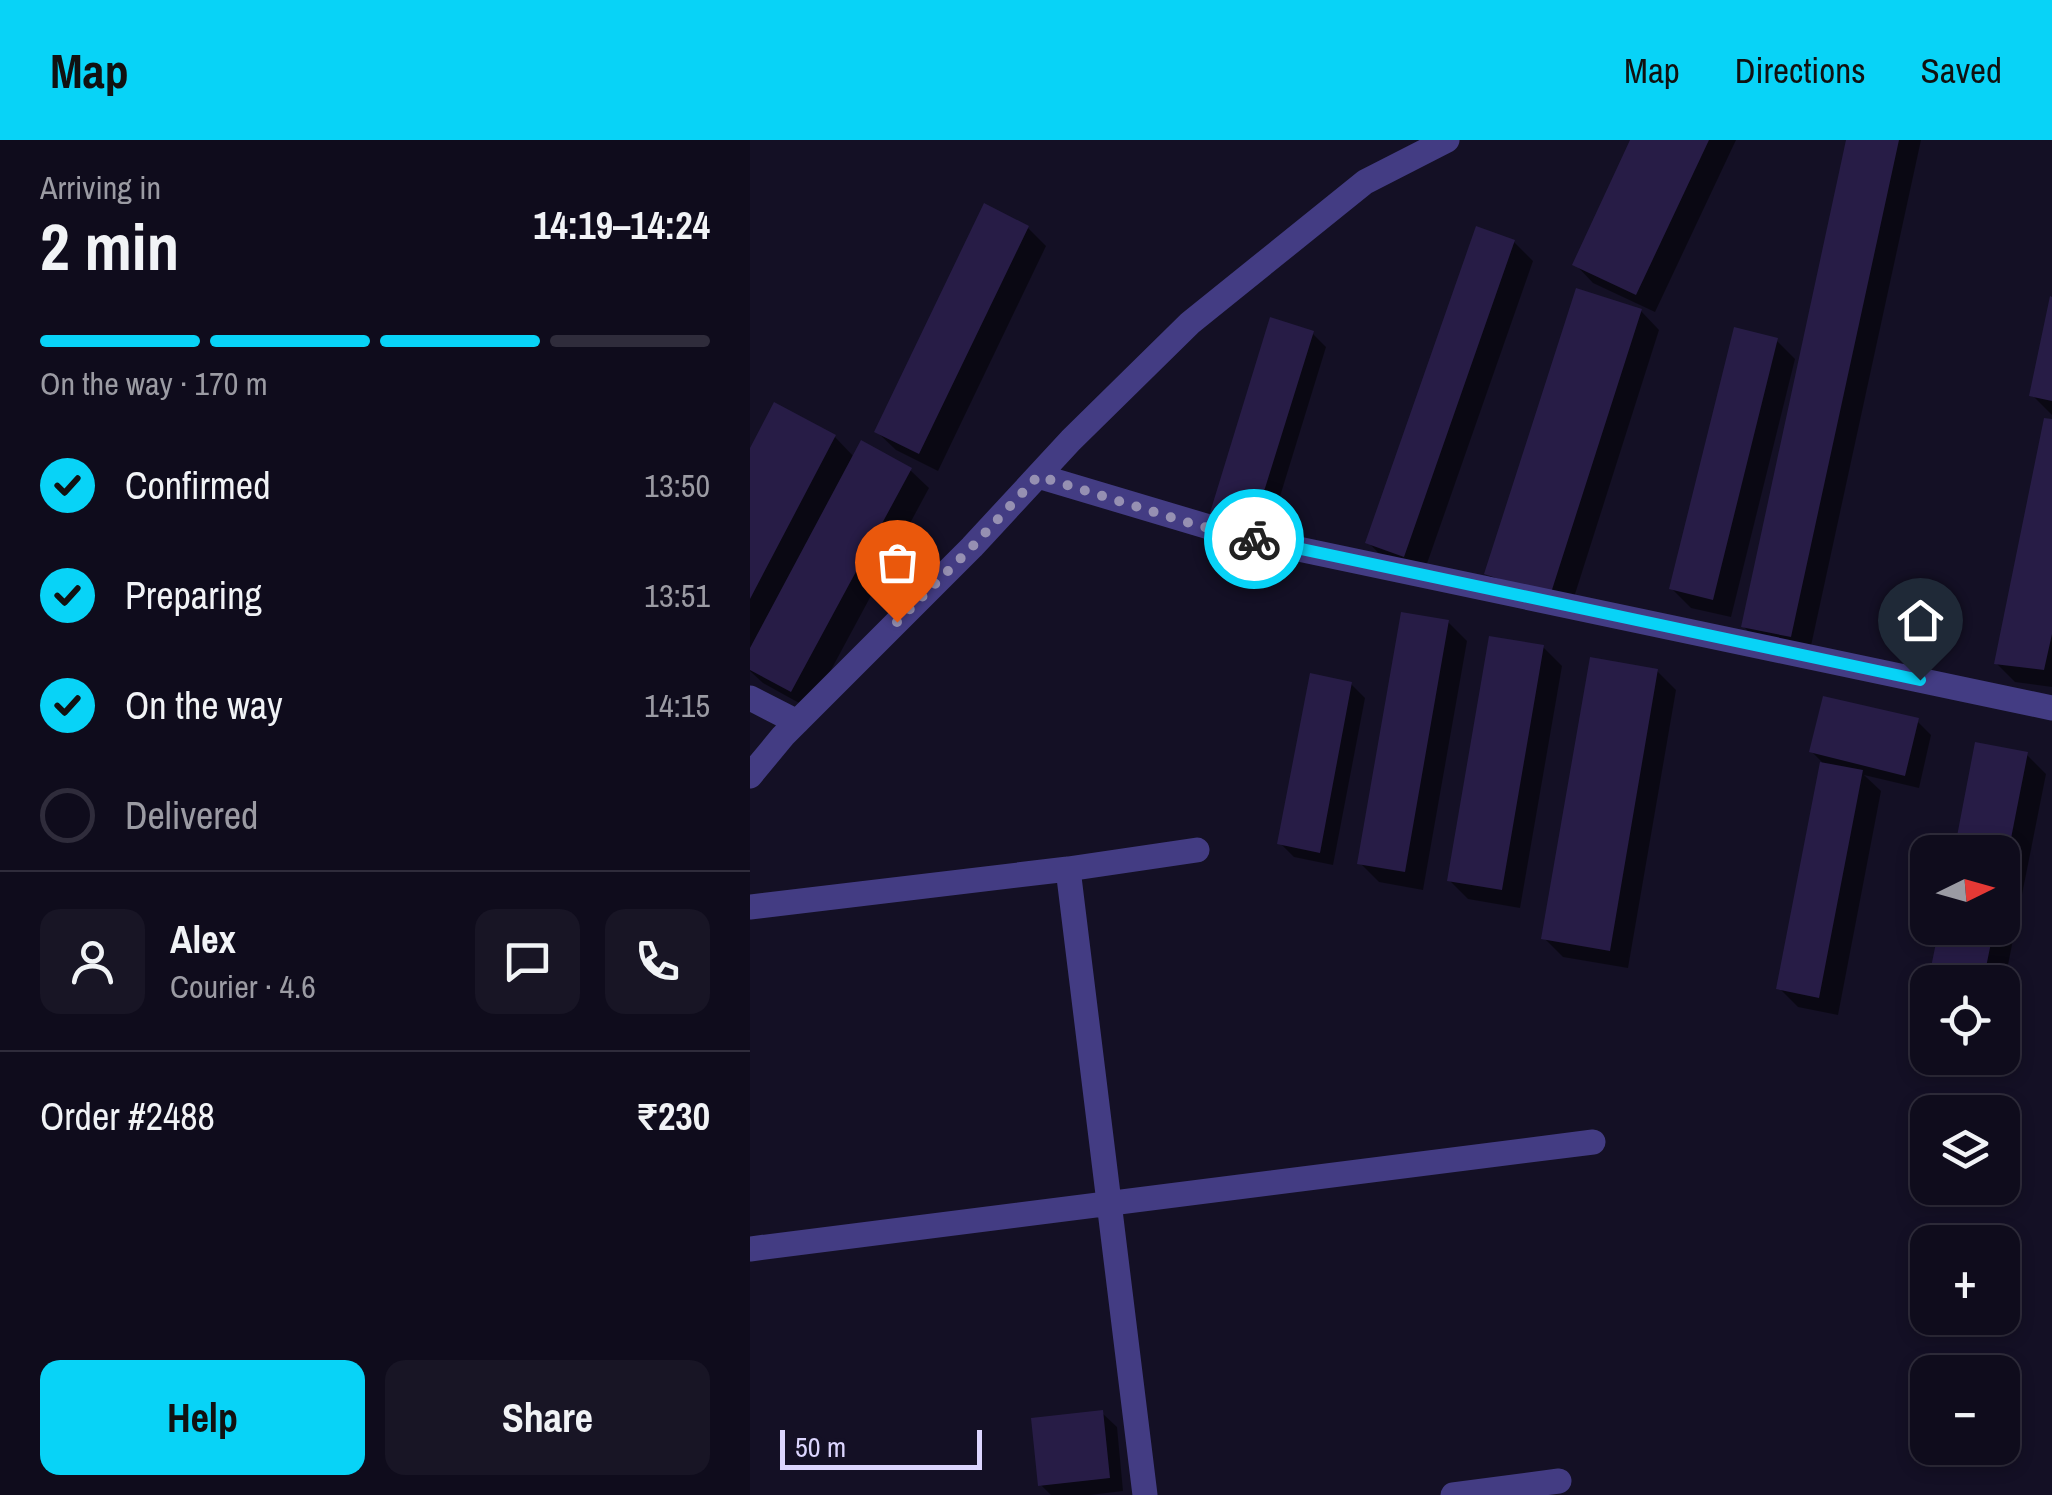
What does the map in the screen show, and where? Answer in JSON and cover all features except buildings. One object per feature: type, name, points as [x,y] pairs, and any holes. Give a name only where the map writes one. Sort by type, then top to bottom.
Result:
[{"type":"street","points":[[750,776],[1071,440],[1190,323],[1365,182],[1446,140]]},
{"type":"street","points":[[1038,476],[1246,538],[2052,708]]},
{"type":"street","points":[[750,698],[798,722]]},
{"type":"street","points":[[750,907],[1197,850]]},
{"type":"street","points":[[1068,868],[1145,1495]]},
{"type":"street","points":[[750,1249],[1593,1142]]},
{"type":"street","points":[[1453,1495],[1559,1482]]},
{"type":"way so far","points":[[897,622],[1038,476],[1254,539]]},
{"type":"route","points":[[1254,539],[1920,680]]}]
